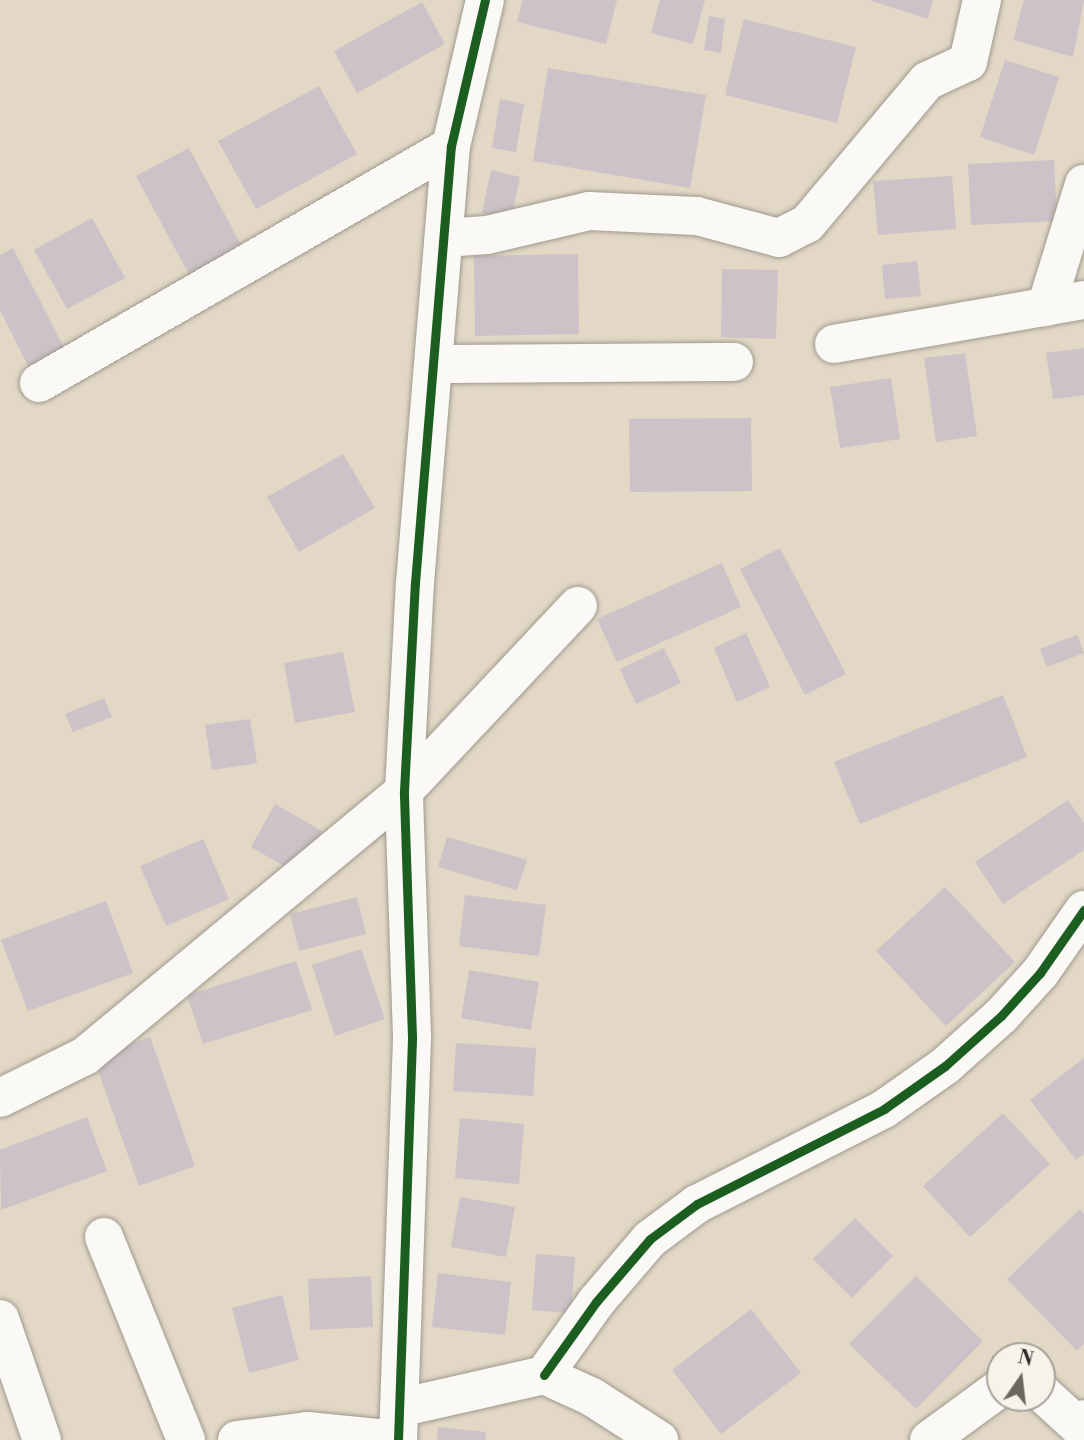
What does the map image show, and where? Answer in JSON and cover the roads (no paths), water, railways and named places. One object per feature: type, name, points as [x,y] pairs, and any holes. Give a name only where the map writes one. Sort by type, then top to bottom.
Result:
[{"type":"street","points":[[399,1430],[412,1037],[404,791],[415,583],[451,146],[485,0]]},
{"type":"street","points":[[444,238],[486,235],[589,211],[697,216],[779,238],[807,224],[927,81],[968,62],[982,0]]},
{"type":"street","points":[[39,383],[451,146]]},
{"type":"street","points":[[1046,307],[1084,184]]},
{"type":"street","points":[[834,344],[1084,300]]},
{"type":"street","points":[[435,364],[734,362]]},
{"type":"street","points":[[0,1098],[85,1056],[404,791],[578,606]]},
{"type":"street","points":[[237,1440],[307,1431],[399,1430],[544,1375],[596,1302],[650,1238],[697,1204],[884,1109],[945,1066],[1024,990],[1084,910]]},
{"type":"street","points":[[104,1237],[186,1440]]},
{"type":"street","points":[[0,1319],[42,1440]]},
{"type":"street","points":[[544,1375],[592,1397],[659,1440]]},
{"type":"street","points":[[929,1440],[986,1398]]},
{"type":"street","points":[[1056,1406],[1078,1426],[1084,1419]]}]
